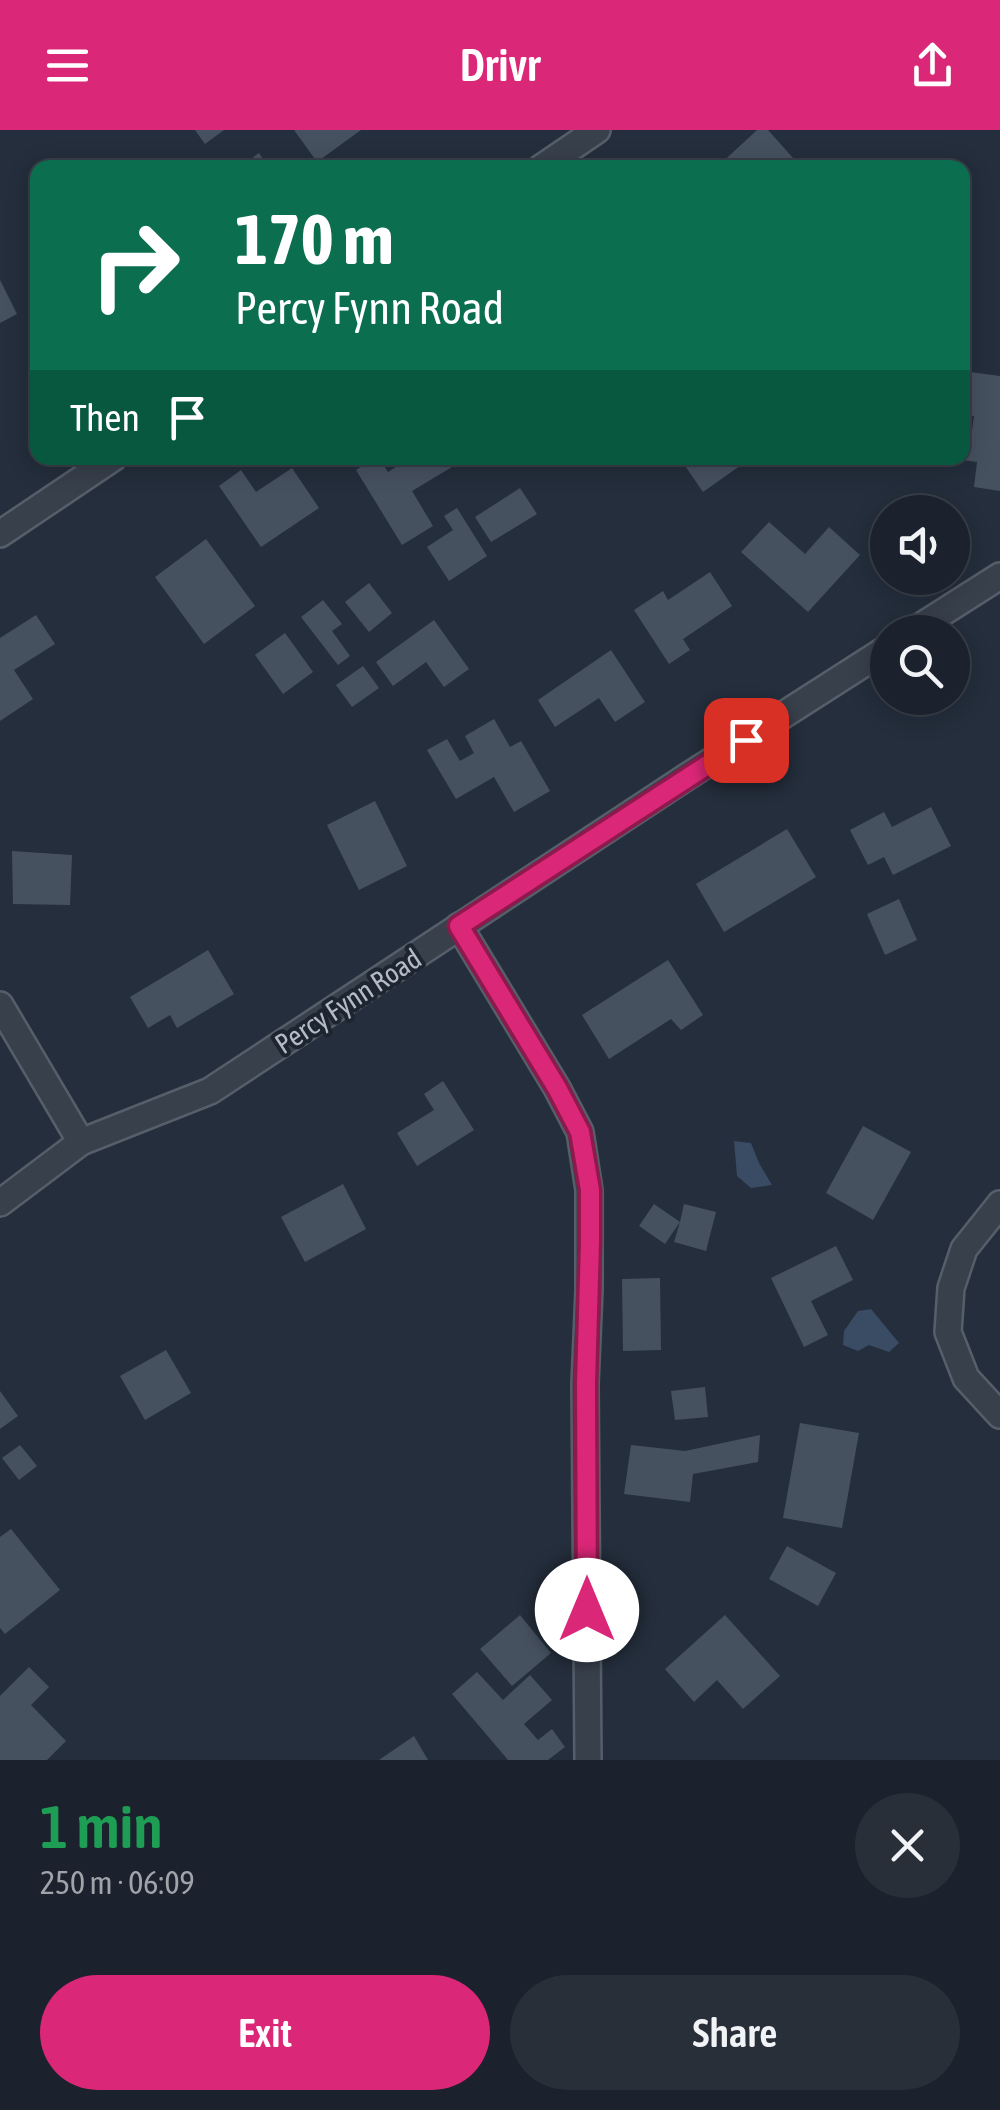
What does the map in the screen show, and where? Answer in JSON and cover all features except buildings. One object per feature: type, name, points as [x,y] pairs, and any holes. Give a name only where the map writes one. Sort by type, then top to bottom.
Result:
[{"type":"street","points":[[553,160],[597,130]]},
{"type":"street","points":[[0,534],[103,465]]},
{"type":"street","points":[[939,615],[1000,576]]},
{"type":"street","name":"Percy Fynn Road","points":[[0,1203],[81,1142],[210,1091],[870,660]]},
{"type":"street","points":[[459,926],[580,1132],[590,1190],[586,1384],[588,1760]]},
{"type":"street","points":[[0,1005],[81,1142]]},
{"type":"street","points":[[1000,1204],[964,1249],[951,1288],[948,1332],[966,1378],[1000,1415]]},
{"type":"water","points":[[734,1141],[751,1143],[772,1185],[751,1188],[737,1176]]},
{"type":"water","points":[[871,1309],[899,1343],[889,1352],[869,1345],[858,1351],[843,1345],[844,1331],[858,1311]]},
{"type":"route","points":[[587,1610],[590,1190],[580,1132],[459,926],[746,740]]}]
